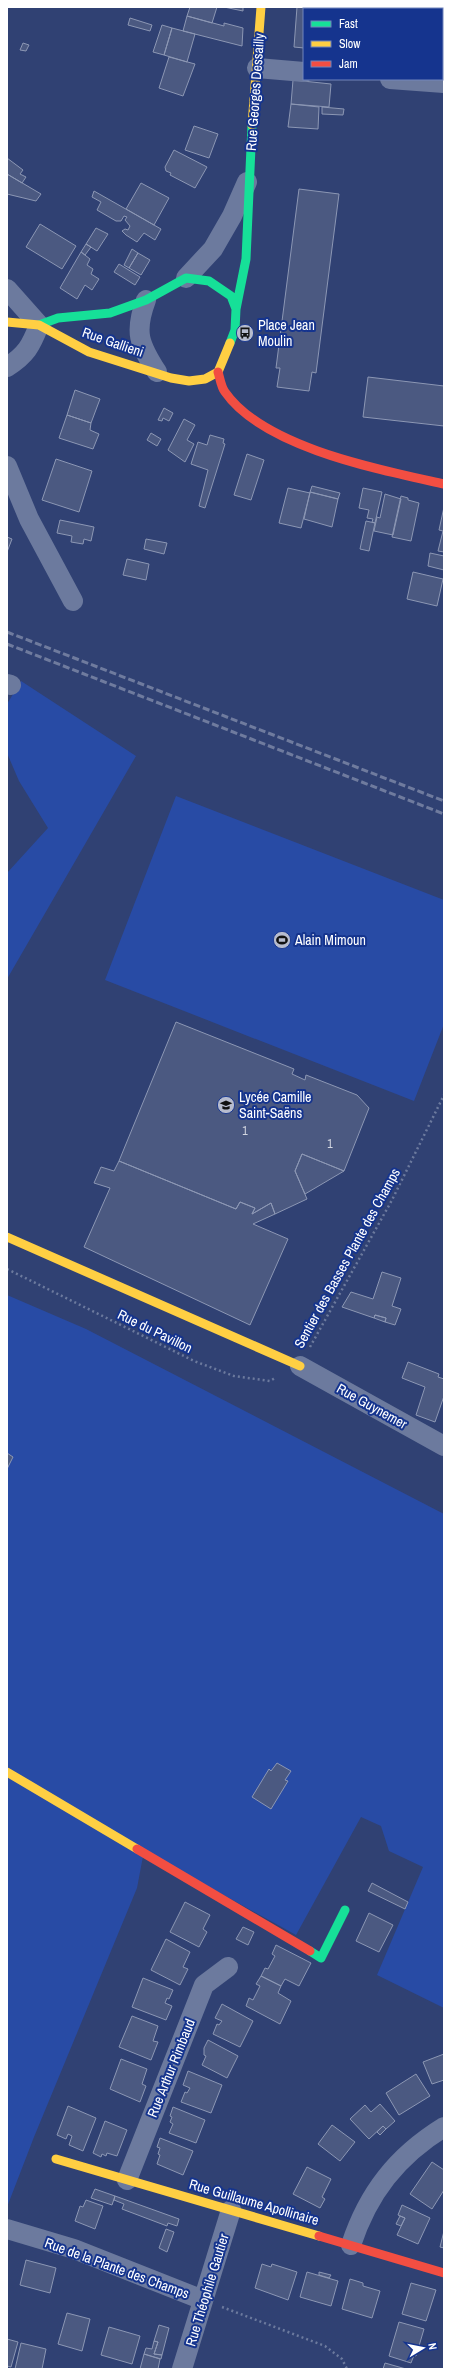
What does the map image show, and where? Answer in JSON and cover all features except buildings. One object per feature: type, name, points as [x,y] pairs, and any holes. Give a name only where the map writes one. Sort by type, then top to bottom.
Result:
[{"type":"street","name":"Rue Georges Dessailly","points":[[236,309],[246,259],[248,178],[261,7]]},
{"type":"street","points":[[257,68],[303,72]]},
{"type":"street","points":[[401,80],[444,84]]},
{"type":"street","name":"Rue Georges Dessailly","points":[[186,278],[213,249],[232,216],[248,178]]},
{"type":"street","points":[[218,372],[205,379],[189,381],[171,378],[157,372],[142,349],[139,335],[139,319],[146,300],[186,278],[209,281],[231,296],[236,309],[234,330],[218,372],[225,392],[246,415],[281,435],[320,452],[370,468],[444,484]]},
{"type":"street","points":[[7,289],[39,326],[32,346],[18,360],[7,367]]},
{"type":"street","name":"Rue Gallieni","points":[[39,326],[58,318],[110,313],[146,300]]},
{"type":"street","name":"Rue Gallieni","points":[[7,322],[39,326],[89,352],[157,372]]},
{"type":"street","points":[[7,466],[29,519],[73,601]]},
{"type":"street","points":[[7,1237],[300,1366]]},
{"type":"street","name":"Rue Guynemer","points":[[300,1366],[444,1446]]},
{"type":"street","points":[[7,1772],[321,1958],[345,1910]]},
{"type":"street","name":"Rue Arthur Rimbaud","points":[[127,2180],[204,1985],[228,1966]]},
{"type":"street","points":[[351,2245],[364,2209],[374,2192],[396,2165],[419,2144],[444,2127]]},
{"type":"street","name":"Rue Guillaume Apollinaire","points":[[56,2159],[444,2273]]},
{"type":"street","name":"Rue Théophile Gautier","points":[[182,2369],[231,2210]]},
{"type":"street","name":"Rue de la Plante des Champs","points":[[7,2229],[74,2249],[203,2300]]},
{"type":"path","name":"Sentier des Basses Plante des Champs","points":[[300,1366],[392,1200],[444,1095]]},
{"type":"path","name":"Rue du Pavillon","points":[[7,1269],[194,1361],[234,1376],[270,1381],[300,1366]]},
{"type":"path","points":[[203,2300],[325,2346],[342,2359],[347,2369]]},
{"type":"shaded area","points":[[21,681],[136,756],[7,979],[7,873],[48,828],[19,781],[7,753],[7,704]]},
{"type":"shaded area","name":"Alain Mimoun","points":[[176,796],[444,900],[444,1024],[414,1101],[105,980]]},
{"type":"shaded area","points":[[7,1295],[86,1329],[444,1514],[444,2008],[377,1975],[423,1867],[389,1851],[381,1826],[361,1817],[296,1935],[144,1851],[137,1888],[34,2137],[7,2207]]},
{"type":"railway","points":[[7,632],[444,801]]},
{"type":"railway","points":[[7,644],[444,814]]},
{"type":"traffic: fast","points":[[236,309],[246,259],[252,125]]},
{"type":"traffic: fast","points":[[39,325],[58,318],[110,313],[146,300],[186,278],[209,281],[231,296],[236,309],[235,330],[230,343]]},
{"type":"traffic: fast","points":[[310,1951],[321,1958],[345,1910]]},
{"type":"traffic: slow","points":[[252,125],[261,7]]},
{"type":"traffic: slow","points":[[7,322],[39,325],[89,352],[171,378],[189,381],[205,379],[218,372],[230,343]]},
{"type":"traffic: slow","points":[[7,1237],[300,1366]]},
{"type":"traffic: slow","points":[[7,1772],[137,1849]]},
{"type":"traffic: slow","points":[[56,2159],[319,2236]]},
{"type":"traffic: jam","points":[[218,372],[225,392],[243,411],[267,428],[295,442],[357,464],[444,484]]},
{"type":"traffic: jam","points":[[137,1849],[310,1951]]},
{"type":"traffic: jam","points":[[319,2236],[444,2273]]},
{"type":"place","name":"Place Jean Moulin","points":[[245,333]]},
{"type":"place","name":"Alain Mimoun","points":[[282,940]]},
{"type":"place","name":"Lycée Camille Saint-Saëns","points":[[226,1105]]}]
